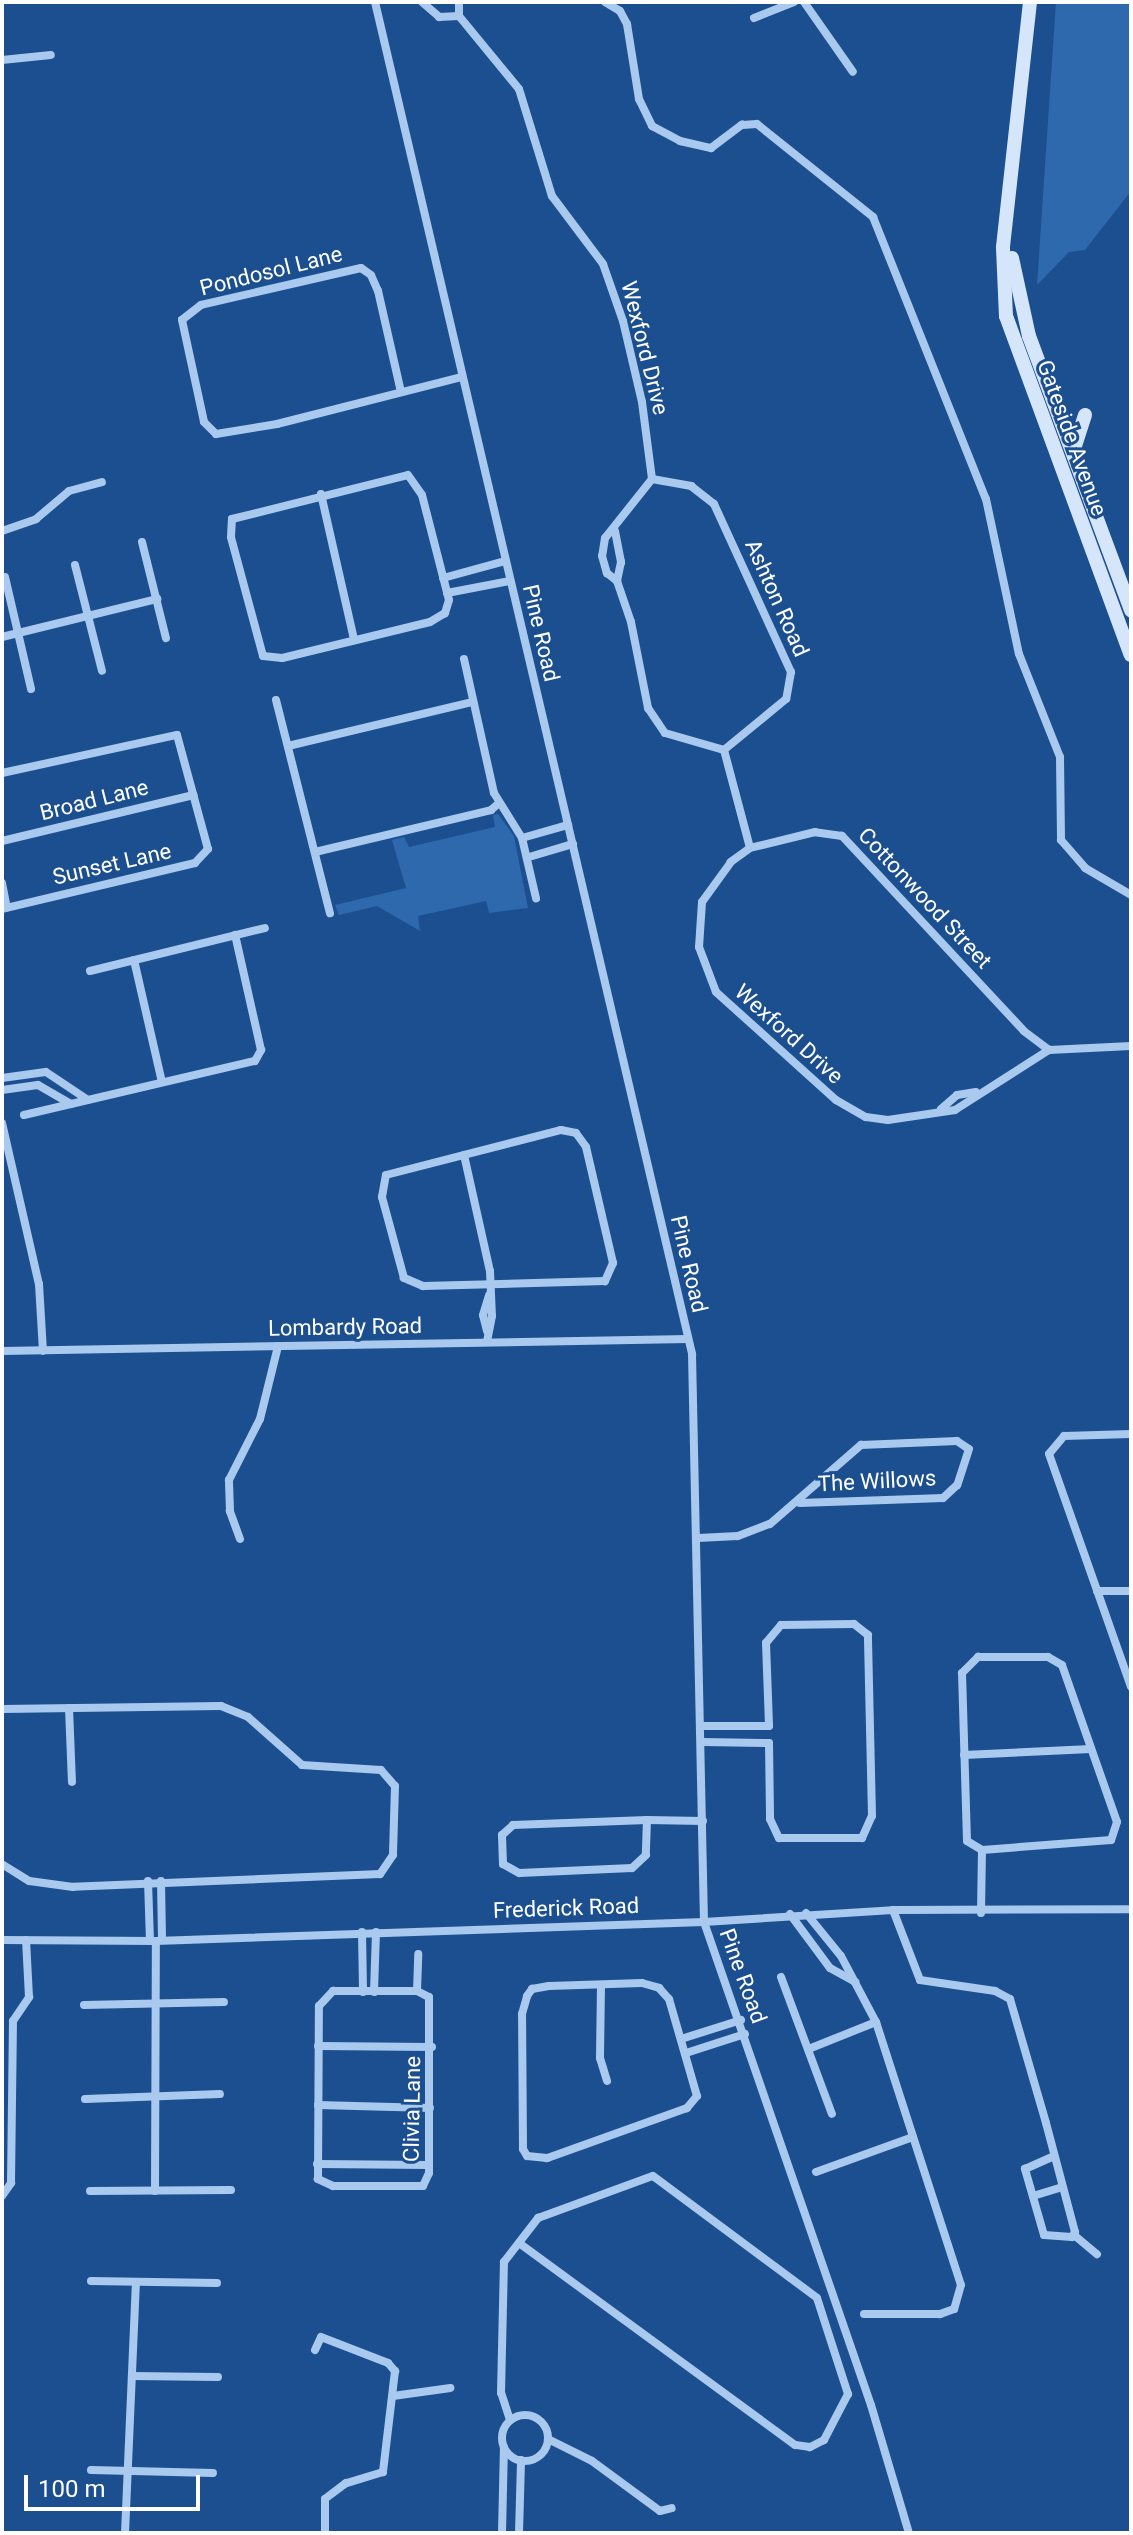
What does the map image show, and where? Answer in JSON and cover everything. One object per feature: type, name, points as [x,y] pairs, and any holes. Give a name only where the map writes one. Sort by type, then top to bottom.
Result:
[{"type":"street","name":"Pine Road","points":[[375,2],[695,1377],[704,1922],[741,2020],[909,2533]]},
{"type":"street","points":[[422,2],[439,17],[459,16],[459,2]]},
{"type":"street","points":[[605,2],[620,11],[627,24],[639,99],[652,126],[680,141],[711,148],[742,125],[757,124],[873,217],[986,499],[1019,654],[1060,757],[1061,840],[1085,868],[1131,895]]},
{"type":"street","points":[[754,18],[794,2]]},
{"type":"street","points":[[804,2],[853,72]]},
{"type":"street","name":"Gateside Avenue","points":[[1030,2],[1007,230],[1005,303],[1012,338],[1131,655]]},
{"type":"street","name":"Wexford Drive","points":[[459,16],[519,89],[552,196],[610,278],[636,372],[652,479]]},
{"type":"street","points":[[2,60],[51,55]]},
{"type":"street","name":"Gateside Avenue","points":[[1007,230],[1024,319],[1131,611]]},
{"type":"street","name":"Pondosol Lane","points":[[401,392],[378,291],[371,275],[361,268],[201,305],[182,320],[204,422],[216,434],[401,392],[462,377]]},
{"type":"street","points":[[1073,452],[1085,415]]},
{"type":"street","points":[[402,474],[413,477],[422,495],[448,607],[436,620],[282,658],[263,656],[231,537],[230,522],[242,513],[321,494],[402,474]]},
{"type":"street","points":[[617,581],[607,573],[601,547],[652,479]]},
{"type":"street","name":"Ashton Road","points":[[652,479],[691,486],[714,504],[791,672],[786,699],[724,750]]},
{"type":"street","points":[[2,531],[36,519],[69,491],[102,482]]},
{"type":"street","points":[[321,494],[354,639]]},
{"type":"street","points":[[615,531],[621,562],[617,581],[653,721],[676,738],[724,750],[750,848]]},
{"type":"street","points":[[142,542],[166,638]]},
{"type":"street","points":[[443,578],[505,561]]},
{"type":"street","points":[[75,565],[102,671]]},
{"type":"street","points":[[5,577],[31,689]]},
{"type":"street","points":[[447,593],[510,581]]},
{"type":"street","points":[[2,637],[157,599]]},
{"type":"street","points":[[464,659],[499,803],[522,838],[529,857],[536,898]]},
{"type":"street","points":[[276,700],[330,913]]},
{"type":"street","points":[[288,746],[473,702]]},
{"type":"street","name":"Sunset Lane","points":[[2,773],[172,733],[183,744],[208,849],[202,860],[5,909],[2,883]]},
{"type":"street","name":"Broad Lane","points":[[2,841],[194,795]]},
{"type":"street","points":[[315,852],[491,810],[499,803]]},
{"type":"street","points":[[522,838],[568,825]]},
{"type":"street","name":"Cottonwood Street","points":[[750,848],[826,831],[853,843],[1024,1031],[1049,1050]]},
{"type":"street","points":[[529,857],[573,844]]},
{"type":"street","name":"Wexford Drive","points":[[750,848],[731,862],[702,902],[699,940],[710,983],[852,1112],[879,1120],[963,1107],[976,1092],[1049,1050],[1130,1047]]},
{"type":"street","points":[[90,971],[265,928]]},
{"type":"street","points":[[24,1115],[260,1057],[235,935]]},
{"type":"street","points":[[134,960],[162,1082]]},
{"type":"street","points":[[2,1078],[46,1072],[88,1100]]},
{"type":"street","points":[[2,1090],[38,1085],[71,1104]]},
{"type":"street","points":[[2,1123],[39,1284],[43,1351]]},
{"type":"street","points":[[561,1130],[576,1133],[586,1147],[613,1263],[612,1274],[600,1284],[490,1288],[408,1282],[400,1271],[381,1183],[391,1172],[464,1155],[561,1130]]},
{"type":"street","points":[[464,1155],[490,1288],[487,1337]]},
{"type":"street","name":"Lombardy Road","points":[[2,1351],[278,1346],[487,1337],[688,1339]]},
{"type":"street","points":[[240,1539],[229,1505],[229,1480],[260,1419],[278,1346]]},
{"type":"street","points":[[1131,1434],[1064,1436],[1051,1446],[1049,1454],[1131,1687]]},
{"type":"street","name":"The Willows","points":[[698,1538],[753,1532],[800,1503],[861,1445],[957,1441],[969,1449],[957,1485],[943,1498],[800,1503]]},
{"type":"street","points":[[1097,1591],[1131,1591]]},
{"type":"street","points":[[854,1624],[865,1630],[872,1816],[867,1834],[819,1841],[779,1838],[770,1819],[769,1743],[769,1635],[781,1625],[854,1624]]},
{"type":"street","points":[[981,1913],[982,1850],[965,1834],[962,1673],[978,1657],[1048,1657],[1058,1662],[1117,1822],[1111,1840],[982,1850]]},
{"type":"street","points":[[2,1709],[221,1706],[248,1717],[302,1765],[372,1768],[392,1778],[393,1855],[380,1874],[48,1886],[21,1878],[2,1864]]},
{"type":"street","points":[[69,1708],[72,1782]]},
{"type":"street","points":[[702,1726],[769,1726]]},
{"type":"street","points":[[702,1742],[769,1743]]},
{"type":"street","points":[[964,1755],[1091,1749]]},
{"type":"street","points":[[647,1820],[646,1855],[632,1868],[519,1873],[503,1864],[502,1835],[509,1826],[647,1820],[703,1821]]},
{"type":"street","points":[[148,1881],[156,1941]]},
{"type":"street","points":[[155,2191],[156,1941],[161,1881]]},
{"type":"street","name":"Frederick Road","points":[[2,1940],[156,1941],[704,1922],[790,1914],[893,1910],[981,1913],[1131,1909]]},
{"type":"street","points":[[893,1910],[920,1980],[995,1991],[1010,1999],[1074,2235],[1097,2254]]},
{"type":"street","points":[[806,1913],[855,1982],[876,2022],[961,2285],[954,2309],[940,2314],[864,2314]]},
{"type":"street","points":[[790,1914],[830,1968],[855,1982]]},
{"type":"street","points":[[362,1932],[363,1992]]},
{"type":"street","points":[[374,1992],[376,1932]]},
{"type":"street","points":[[2,2196],[11,2183],[13,2021],[29,1997],[26,1940]]},
{"type":"street","points":[[418,1954],[417,1991],[333,1991],[323,1998],[318,2046],[317,2164],[429,2165]]},
{"type":"street","points":[[781,1977],[811,2048],[832,2114]]},
{"type":"street","points":[[601,1985],[600,2058],[607,2081]]},
{"type":"street","points":[[601,1985],[659,1988],[669,1999],[681,2039],[698,2088],[687,2108],[547,2158],[527,2156],[523,2149],[522,2014],[527,1996],[537,1987],[601,1985]]},
{"type":"street","name":"Clivia Lane","points":[[317,2164],[323,2184],[423,2186],[429,2165],[433,2005],[417,1991]]},
{"type":"street","points":[[84,2005],[224,2002]]},
{"type":"street","points":[[2,2017],[13,2021]]},
{"type":"street","points":[[681,2039],[741,2020]]},
{"type":"street","points":[[811,2048],[876,2022]]},
{"type":"street","points":[[686,2053],[745,2034]]},
{"type":"street","points":[[318,2046],[432,2047]]},
{"type":"street","points":[[85,2099],[220,2094]]},
{"type":"street","points":[[318,2105],[430,2108]]},
{"type":"street","points":[[816,2172],[913,2137]]},
{"type":"street","points":[[1054,2156],[1026,2167],[1033,2196],[1044,2235],[1074,2235]]},
{"type":"street","points":[[510,2420],[501,2393],[502,2274],[519,2243],[538,2218],[653,2176],[817,2298],[848,2400],[824,2440],[810,2447],[795,2445],[519,2243]]},
{"type":"street","points":[[1033,2196],[1062,2187]]},
{"type":"street","points":[[90,2191],[231,2190]]},
{"type":"street","points":[[91,2281],[217,2283]]},
{"type":"street","points":[[125,2533],[136,2282]]},
{"type":"street","points":[[315,2350],[321,2337],[388,2363],[395,2371],[383,2472],[346,2483],[325,2499],[325,2533]]},
{"type":"street","points":[[132,2376],[218,2377]]},
{"type":"street","points":[[393,2396],[450,2388]]},
{"type":"street","points":[[502,2533],[503,2433],[510,2420],[524,2415],[538,2419],[548,2439],[592,2461],[660,2511],[672,2508]]},
{"type":"street","points":[[504,2447],[521,2460],[536,2458],[548,2439]]},
{"type":"street","points":[[519,2533],[521,2460]]},
{"type":"street","points":[[91,2470],[213,2473]]},
{"type":"shaded area","points":[[1056,2],[1131,2],[1131,191],[1085,250],[1069,252],[1037,285]]},
{"type":"shaded area","points":[[498,814],[514,836],[528,908],[489,913],[486,901],[418,916],[420,931],[377,906],[339,915],[335,905],[406,888],[392,840],[404,837],[409,847],[495,827],[493,815]]}]
